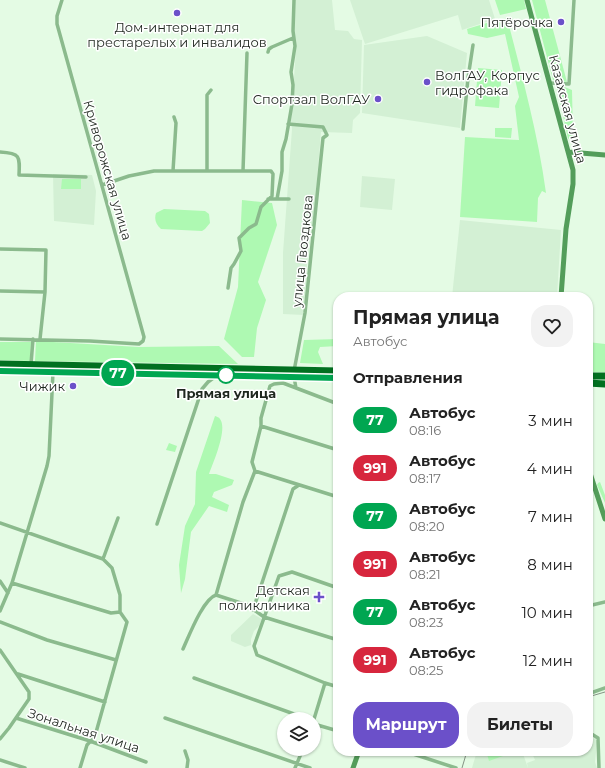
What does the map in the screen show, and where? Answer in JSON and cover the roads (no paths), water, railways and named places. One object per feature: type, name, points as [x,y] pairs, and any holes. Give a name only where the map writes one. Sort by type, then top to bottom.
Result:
[{"type":"highway","points":[[0,364],[294,373],[333,377]]},
{"type":"highway","points":[[0,371],[219,375],[333,371]]},
{"type":"highway","points":[[593,376],[605,376]]},
{"type":"highway","points":[[593,383],[605,384]]},
{"type":"main road","name":"Казахская улица","points":[[527,0],[573,170],[573,184],[566,229],[561,292]]},
{"type":"main road","points":[[569,152],[605,155]]},
{"type":"main road","points":[[593,482],[605,519]]},
{"type":"main road","points":[[353,768],[357,756]]},
{"type":"street","name":"Криворожская улица","points":[[40,339],[139,344],[143,342],[144,337],[57,24],[57,16],[62,0]]},
{"type":"street","points":[[277,199],[282,170],[282,152],[286,139],[292,104],[293,85],[291,72],[295,46],[293,38],[294,0]]},
{"type":"street","points":[[550,83],[569,84],[574,0]]},
{"type":"street","points":[[268,52],[272,47],[293,38]]},
{"type":"street","points":[[463,130],[472,45]]},
{"type":"street","points":[[243,171],[247,53]]},
{"type":"street","points":[[207,171],[207,95],[210,90]]},
{"type":"street","points":[[173,171],[176,123],[174,117]]},
{"type":"street","name":"улица Гвоздкова","points":[[288,124],[322,127],[326,135],[323,138],[305,313],[294,373]]},
{"type":"street","points":[[0,152],[15,153],[20,160],[19,175],[86,177]]},
{"type":"street","points":[[102,185],[145,172],[271,171],[273,174],[272,196],[261,207],[256,224],[249,228],[239,238],[241,251],[230,268],[228,288]]},
{"type":"street","points":[[268,199],[289,199]]},
{"type":"street","points":[[0,249],[46,250],[45,292],[40,339],[0,339]]},
{"type":"street","points":[[0,291],[45,292]]},
{"type":"street","points":[[31,364],[33,339]]},
{"type":"street","points":[[0,611],[12,583],[49,456],[53,372]]},
{"type":"street","points":[[294,373],[296,388]]},
{"type":"street","points":[[157,524],[202,389],[208,382],[219,375]]},
{"type":"street","points":[[216,595],[255,471],[252,462],[261,426],[261,418],[270,386],[283,383],[288,384],[333,402]]},
{"type":"street","points":[[261,426],[333,448]]},
{"type":"street","points":[[255,471],[333,495]]},
{"type":"street","points":[[253,610],[294,490],[299,485]]},
{"type":"street","points":[[103,560],[118,518]]},
{"type":"street","points":[[0,523],[103,560],[112,568],[120,595],[120,612],[127,622],[95,736],[87,745],[80,768]]},
{"type":"street","points":[[333,586],[292,572],[279,576],[254,646],[257,655],[333,685]]},
{"type":"street","points":[[0,581],[8,593]]},
{"type":"street","points":[[12,583],[111,612],[120,612]]},
{"type":"street","points":[[183,649],[211,596],[216,595],[247,605],[264,617],[333,638]]},
{"type":"street","points":[[593,605],[605,602]]},
{"type":"street","points":[[0,622],[47,640],[116,660]]},
{"type":"street","points":[[0,650],[29,692],[29,698],[0,739]]},
{"type":"street","points":[[18,674],[105,702]]},
{"type":"street","points":[[194,678],[289,712]]},
{"type":"street","points":[[316,712],[325,683]]},
{"type":"street","points":[[593,692],[605,688]]},
{"type":"street","name":"Зональная улица","points":[[16,718],[90,741],[146,762]]},
{"type":"street","points":[[165,718],[274,755],[296,766],[310,768]]},
{"type":"street","points":[[321,726],[333,730]]},
{"type":"street","points":[[593,735],[598,738],[599,768]]},
{"type":"street","points":[[185,751],[188,760],[187,768]]},
{"type":"street","points":[[296,766],[300,756]]},
{"type":"street","points":[[419,756],[456,768]]},
{"type":"street","points":[[0,760],[25,768]]},
{"type":"tram line","points":[[593,696],[605,692]]},
{"type":"tram line","points":[[462,768],[466,756]]},
{"type":"place","name":"Дом-интернат для престарелых и инвалидов","points":[[177,13]]},
{"type":"place","name":"Пятёрочка","points":[[561,22]]},
{"type":"place","name":"ВолГАУ, Корпус гидрофака","points":[[427,82]]},
{"type":"place","name":"Спортзал ВолГАУ","points":[[378,99]]},
{"type":"place","name":"Прямая улица","points":[[226,375]]},
{"type":"place","name":"Чижик","points":[[73,386]]},
{"type":"place","name":"Детская поликлиника","points":[[319,597]]}]
